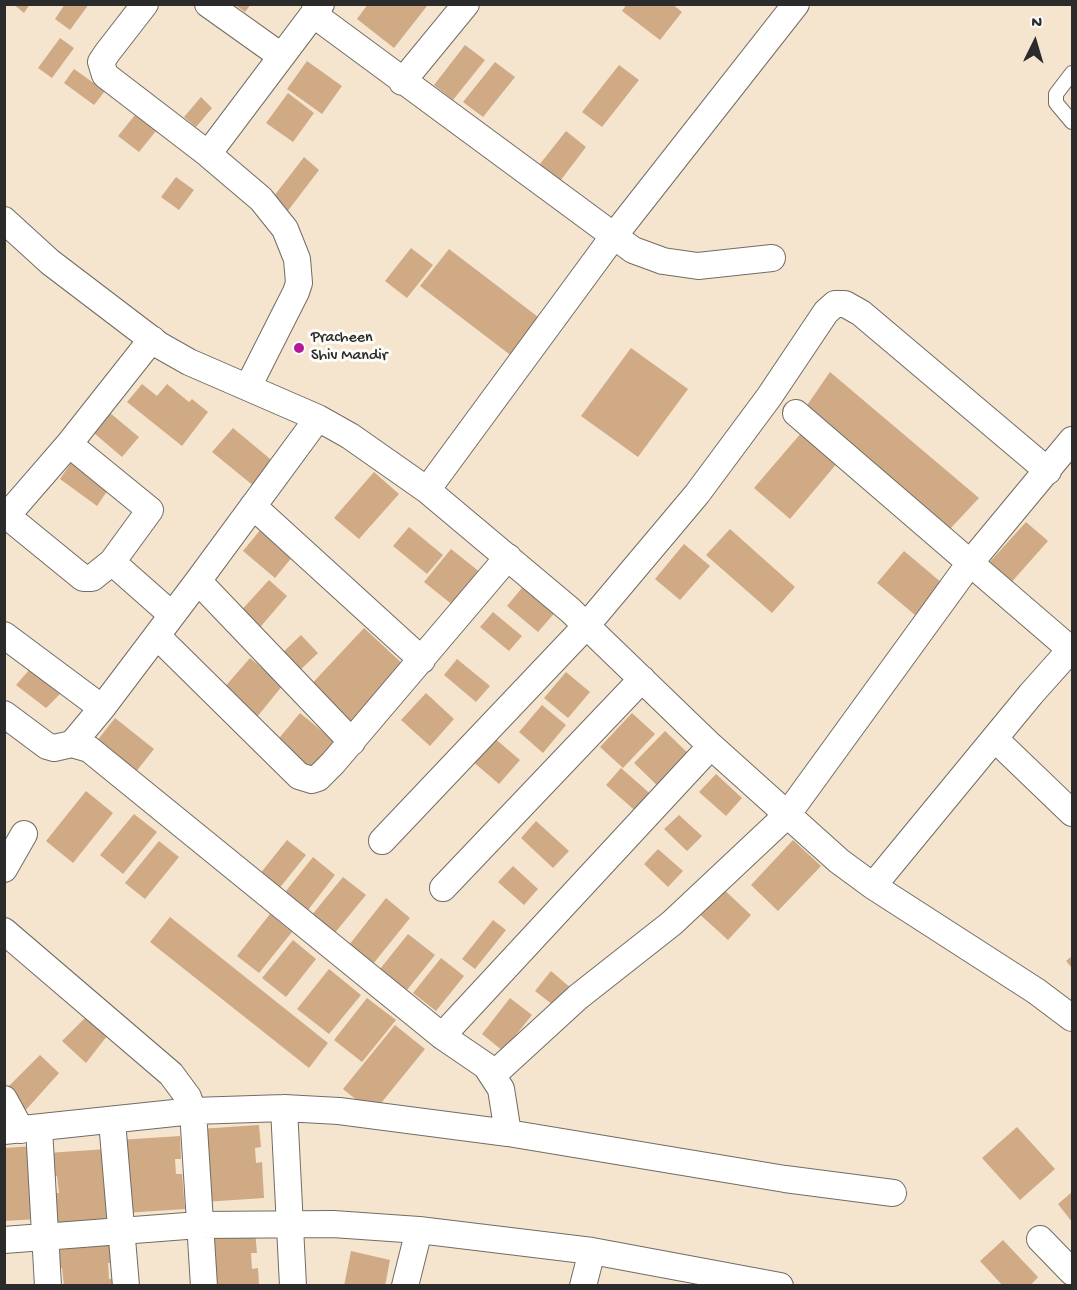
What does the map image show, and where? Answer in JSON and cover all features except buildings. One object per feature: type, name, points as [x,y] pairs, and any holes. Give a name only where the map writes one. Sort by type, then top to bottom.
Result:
[{"type":"street","points":[[146,4],[101,62],[105,75],[208,154],[261,199],[285,229],[297,260],[299,272],[296,292],[248,387]]},
{"type":"street","points":[[208,4],[281,56]]},
{"type":"street","points":[[402,82],[466,4]]},
{"type":"street","points":[[428,490],[613,237],[796,4]]},
{"type":"street","points":[[208,154],[317,9],[402,82],[613,237],[633,249],[663,261],[698,266],[772,258]]},
{"type":"street","points":[[4,220],[50,262],[152,339],[189,362],[318,418],[350,436],[428,490],[586,626],[711,746],[839,861],[873,886],[1036,991],[1072,1018]]},
{"type":"street","points":[[382,841],[586,626],[697,494],[769,397],[826,312],[835,304],[845,304],[861,313],[1048,471]]},
{"type":"street","points":[[69,444],[150,510],[112,562],[92,578],[83,578],[6,517],[69,444],[152,339]]},
{"type":"street","points":[[796,413],[1071,649],[873,886]]},
{"type":"street","points":[[72,744],[157,636],[318,418]]},
{"type":"street","points":[[494,1074],[578,997],[688,910],[787,815],[970,563],[1072,440]]},
{"type":"street","points":[[253,506],[422,660]]},
{"type":"street","points":[[157,636],[306,779],[318,778],[352,742],[508,558]]},
{"type":"street","points":[[112,562],[172,615]]},
{"type":"street","points":[[198,581],[352,742]]},
{"type":"street","points":[[4,635],[102,708]]},
{"type":"street","points":[[443,888],[642,679]]},
{"type":"street","points":[[4,714],[48,746],[54,748],[72,744],[96,754],[442,1036],[475,1057],[494,1074],[501,1089],[508,1132]]},
{"type":"street","points":[[995,739],[1072,813]]},
{"type":"street","points":[[442,1036],[711,746]]},
{"type":"street","points":[[4,869],[24,834]]},
{"type":"street","points":[[4,931],[171,1074],[188,1097],[193,1111],[204,1286]]},
{"type":"street","points":[[4,1100],[22,1130],[44,1237],[48,1286]]},
{"type":"street","points":[[284,1108],[293,1286]]},
{"type":"street","points":[[22,1130],[193,1111],[284,1108],[339,1111],[508,1132],[785,1179],[893,1193]]},
{"type":"street","points":[[112,1121],[126,1286]]},
{"type":"street","points":[[4,1240],[199,1225],[290,1223],[419,1230],[592,1251],[702,1278],[780,1286]]},
{"type":"street","points":[[405,1286],[419,1230]]},
{"type":"street","points":[[1040,1239],[1072,1272]]},
{"type":"street","points":[[583,1286],[592,1251]]},
{"type":"lane","points":[[1072,73],[1056,94],[1056,103],[1072,122]]},
{"type":"place","name":"Pracheen Shiv Mandir","points":[[299,348]]}]
